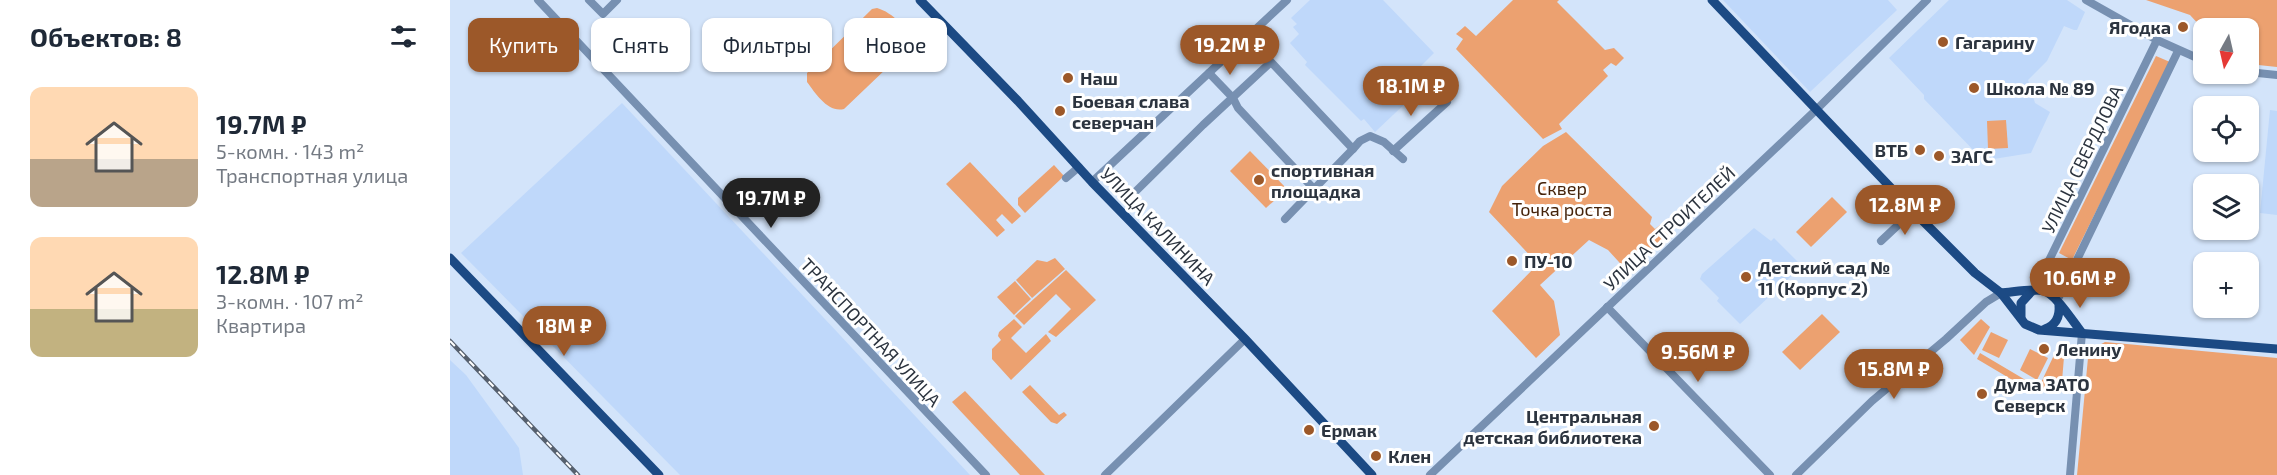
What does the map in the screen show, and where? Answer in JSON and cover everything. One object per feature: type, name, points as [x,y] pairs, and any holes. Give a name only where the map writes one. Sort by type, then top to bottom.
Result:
[{"type":"main road","name":"УЛИЦА КАЛИНИНА","points":[[920,0],[1372,475]]},
{"type":"main road","points":[[1712,0],[1912,211],[1975,273],[2001,293],[2028,326],[2043,330],[2277,349]]},
{"type":"main road","points":[[450,258],[659,475]]},
{"type":"main road","points":[[2021,318],[2021,303],[2028,294],[2034,291]]},
{"type":"main road","points":[[2001,293],[2048,292],[2082,333]]},
{"type":"main road","points":[[2043,330],[2052,326],[2058,317],[2057,301]]},
{"type":"street","name":"ТРАНСПОРТНАЯ УЛИЦА","points":[[538,0],[986,475]]},
{"type":"street","points":[[589,0],[603,14],[617,0]]},
{"type":"street","points":[[1092,182],[1287,0]]},
{"type":"street","name":"УЛИЦА СТРОИТЕЛЕЙ","points":[[1430,475],[1816,109],[1927,0]]},
{"type":"street","points":[[2085,0],[2157,40],[2193,57]]},
{"type":"street","name":"УЛИЦА СВЕРДЛОВА","points":[[2034,291],[2157,40]]},
{"type":"street","points":[[2057,301],[2178,51]]},
{"type":"street","points":[[1133,194],[1271,62],[1353,149]]},
{"type":"street","points":[[1209,73],[1233,98],[1238,108],[1314,189]]},
{"type":"street","points":[[2259,73],[2277,75]]},
{"type":"street","points":[[1393,151],[1447,102]]},
{"type":"street","points":[[1285,219],[1360,141],[1370,136],[1379,138],[1403,159]]},
{"type":"street","points":[[1066,178],[1078,167]]},
{"type":"street","points":[[1881,241],[1912,211]]},
{"type":"street","points":[[1796,475],[1872,401],[1978,309],[2001,293]]},
{"type":"street","points":[[1607,307],[1770,475]]},
{"type":"street","points":[[2070,475],[2082,333]]},
{"type":"street","points":[[1105,475],[1245,339]]},
{"type":"shaded area","points":[[1310,0],[1383,0],[1434,53],[1418,69],[1429,81],[1375,132],[1305,65],[1307,62],[1290,43],[1299,34],[1293,27],[1297,24],[1291,18]]},
{"type":"shaded area","points":[[1723,0],[1888,0],[1897,10],[1810,92]]},
{"type":"shaded area","name":"Школа № 89","points":[[1949,0],[2067,0],[2085,12],[2077,30],[2064,26],[2047,61],[2028,80],[2035,103],[2050,112],[2031,153],[1981,161],[1980,157],[1924,99],[1924,95],[1889,58]]},
{"type":"shaded area","points":[[622,103],[970,475],[680,475],[461,253]]},
{"type":"shaded area","points":[[2270,110],[2277,111],[2277,215],[2260,213]]},
{"type":"shaded area","name":"Детский сад № 11 (Корпус 2)","points":[[1754,228],[1771,241],[1774,238],[1802,266],[1740,324],[1717,301],[1719,298],[1700,279],[1702,274]]},
{"type":"shaded area","points":[[450,360],[466,375],[519,448],[523,475],[450,475]]},
{"type":"green space","points":[[1513,0],[1559,0],[1557,2],[1605,50],[1614,48],[1624,58],[1616,66],[1611,63],[1603,70],[1608,76],[1559,124],[1562,129],[1543,139],[1456,49],[1463,39],[1456,34],[1465,26],[1476,36]]},
{"type":"green space","points":[[2146,0],[2277,0],[2277,67],[2259,65],[2259,18],[2193,18],[2190,15]]},
{"type":"green space","points":[[872,9],[883,10],[895,18],[863,18]]},
{"type":"green space","points":[[844,37],[844,72],[883,72],[844,109],[833,108],[823,102],[807,82],[808,72],[832,72],[832,48]]},
{"type":"green space","points":[[2156,56],[2170,62],[2072,260],[2059,253]]},
{"type":"green space","points":[[2006,120],[2008,148],[1988,149],[1987,121]]},
{"type":"green space","name":"Сквер Точка роста","points":[[1566,132],[1652,217],[1650,224],[1655,229],[1660,225],[1667,225],[1673,231],[1629,273],[1608,250],[1589,240],[1540,285],[1554,301],[1560,335],[1536,358],[1492,311],[1538,264],[1489,212],[1502,186],[1543,146]]},
{"type":"green space","name":"спортивная площадка","points":[[1250,151],[1287,189],[1266,208],[1230,171]]},
{"type":"green space","points":[[970,162],[1021,216],[1012,224],[1002,214],[996,220],[1005,230],[997,237],[946,184]]},
{"type":"green space","points":[[1054,165],[1064,176],[1025,213],[1018,205],[1018,198]]},
{"type":"green space","points":[[1832,197],[1847,212],[1811,247],[1796,232]]},
{"type":"green space","points":[[1055,258],[1065,269],[1032,298],[1016,280],[1037,260],[1047,262]]},
{"type":"green space","points":[[1066,270],[1096,300],[1056,337],[1048,332],[1071,309],[1056,294],[1024,325],[1015,316]]},
{"type":"green space","points":[[1015,281],[1031,299],[1014,315],[997,297]]},
{"type":"green space","points":[[1822,314],[1840,332],[1800,370],[1782,352]]},
{"type":"green space","points":[[1014,319],[1022,327],[1011,338],[1026,353],[1046,334],[1051,341],[1011,380],[992,359],[992,349],[1001,340],[998,336],[999,332]]},
{"type":"green space","points":[[1981,319],[1990,327],[1974,355],[1960,340]]},
{"type":"green space","points":[[1991,332],[2008,340],[1999,358],[1982,350]]},
{"type":"green space","points":[[2105,342],[2277,358],[2277,475],[2077,475],[2088,358],[2094,348]]},
{"type":"green space","points":[[2030,349],[2048,358],[2037,380],[2020,370]]},
{"type":"green space","points":[[1980,353],[2034,385],[2031,391],[1977,359]]},
{"type":"green space","points":[[2055,353],[2064,357],[2061,393],[2038,389]]},
{"type":"green space","points":[[1030,385],[1059,415],[1064,412],[1067,415],[1057,424],[1051,422],[1022,392]]},
{"type":"green space","points":[[965,391],[1045,475],[1020,475],[952,402]]},
{"type":"railway","points":[[450,341],[578,475]]},
{"type":"place","name":"Ягодка","points":[[2183,27]]},
{"type":"place","name":"Гагарину","points":[[1943,42]]},
{"type":"place","name":"Наш","points":[[1068,78]]},
{"type":"place","name":"Школа № 89","points":[[1974,88]]},
{"type":"place","name":"Боевая слава северчан","points":[[1060,111]]},
{"type":"place","name":"ВТБ","points":[[1920,150]]},
{"type":"place","name":"ЗАГС","points":[[1939,156]]},
{"type":"place","name":"спортивная площадка","points":[[1259,180]]},
{"type":"place","name":"ПУ-10","points":[[1512,261]]},
{"type":"place","name":"Детский сад № 11 (Корпус 2)","points":[[1746,277]]},
{"type":"place","name":"Ленину","points":[[2044,349]]},
{"type":"place","name":"Дума ЗАТО Северск","points":[[1982,394]]},
{"type":"place","name":"Центральная детская библиотека","points":[[1654,426]]},
{"type":"place","name":"Ермак","points":[[1309,430]]},
{"type":"place","name":"Клен","points":[[1376,456]]}]
